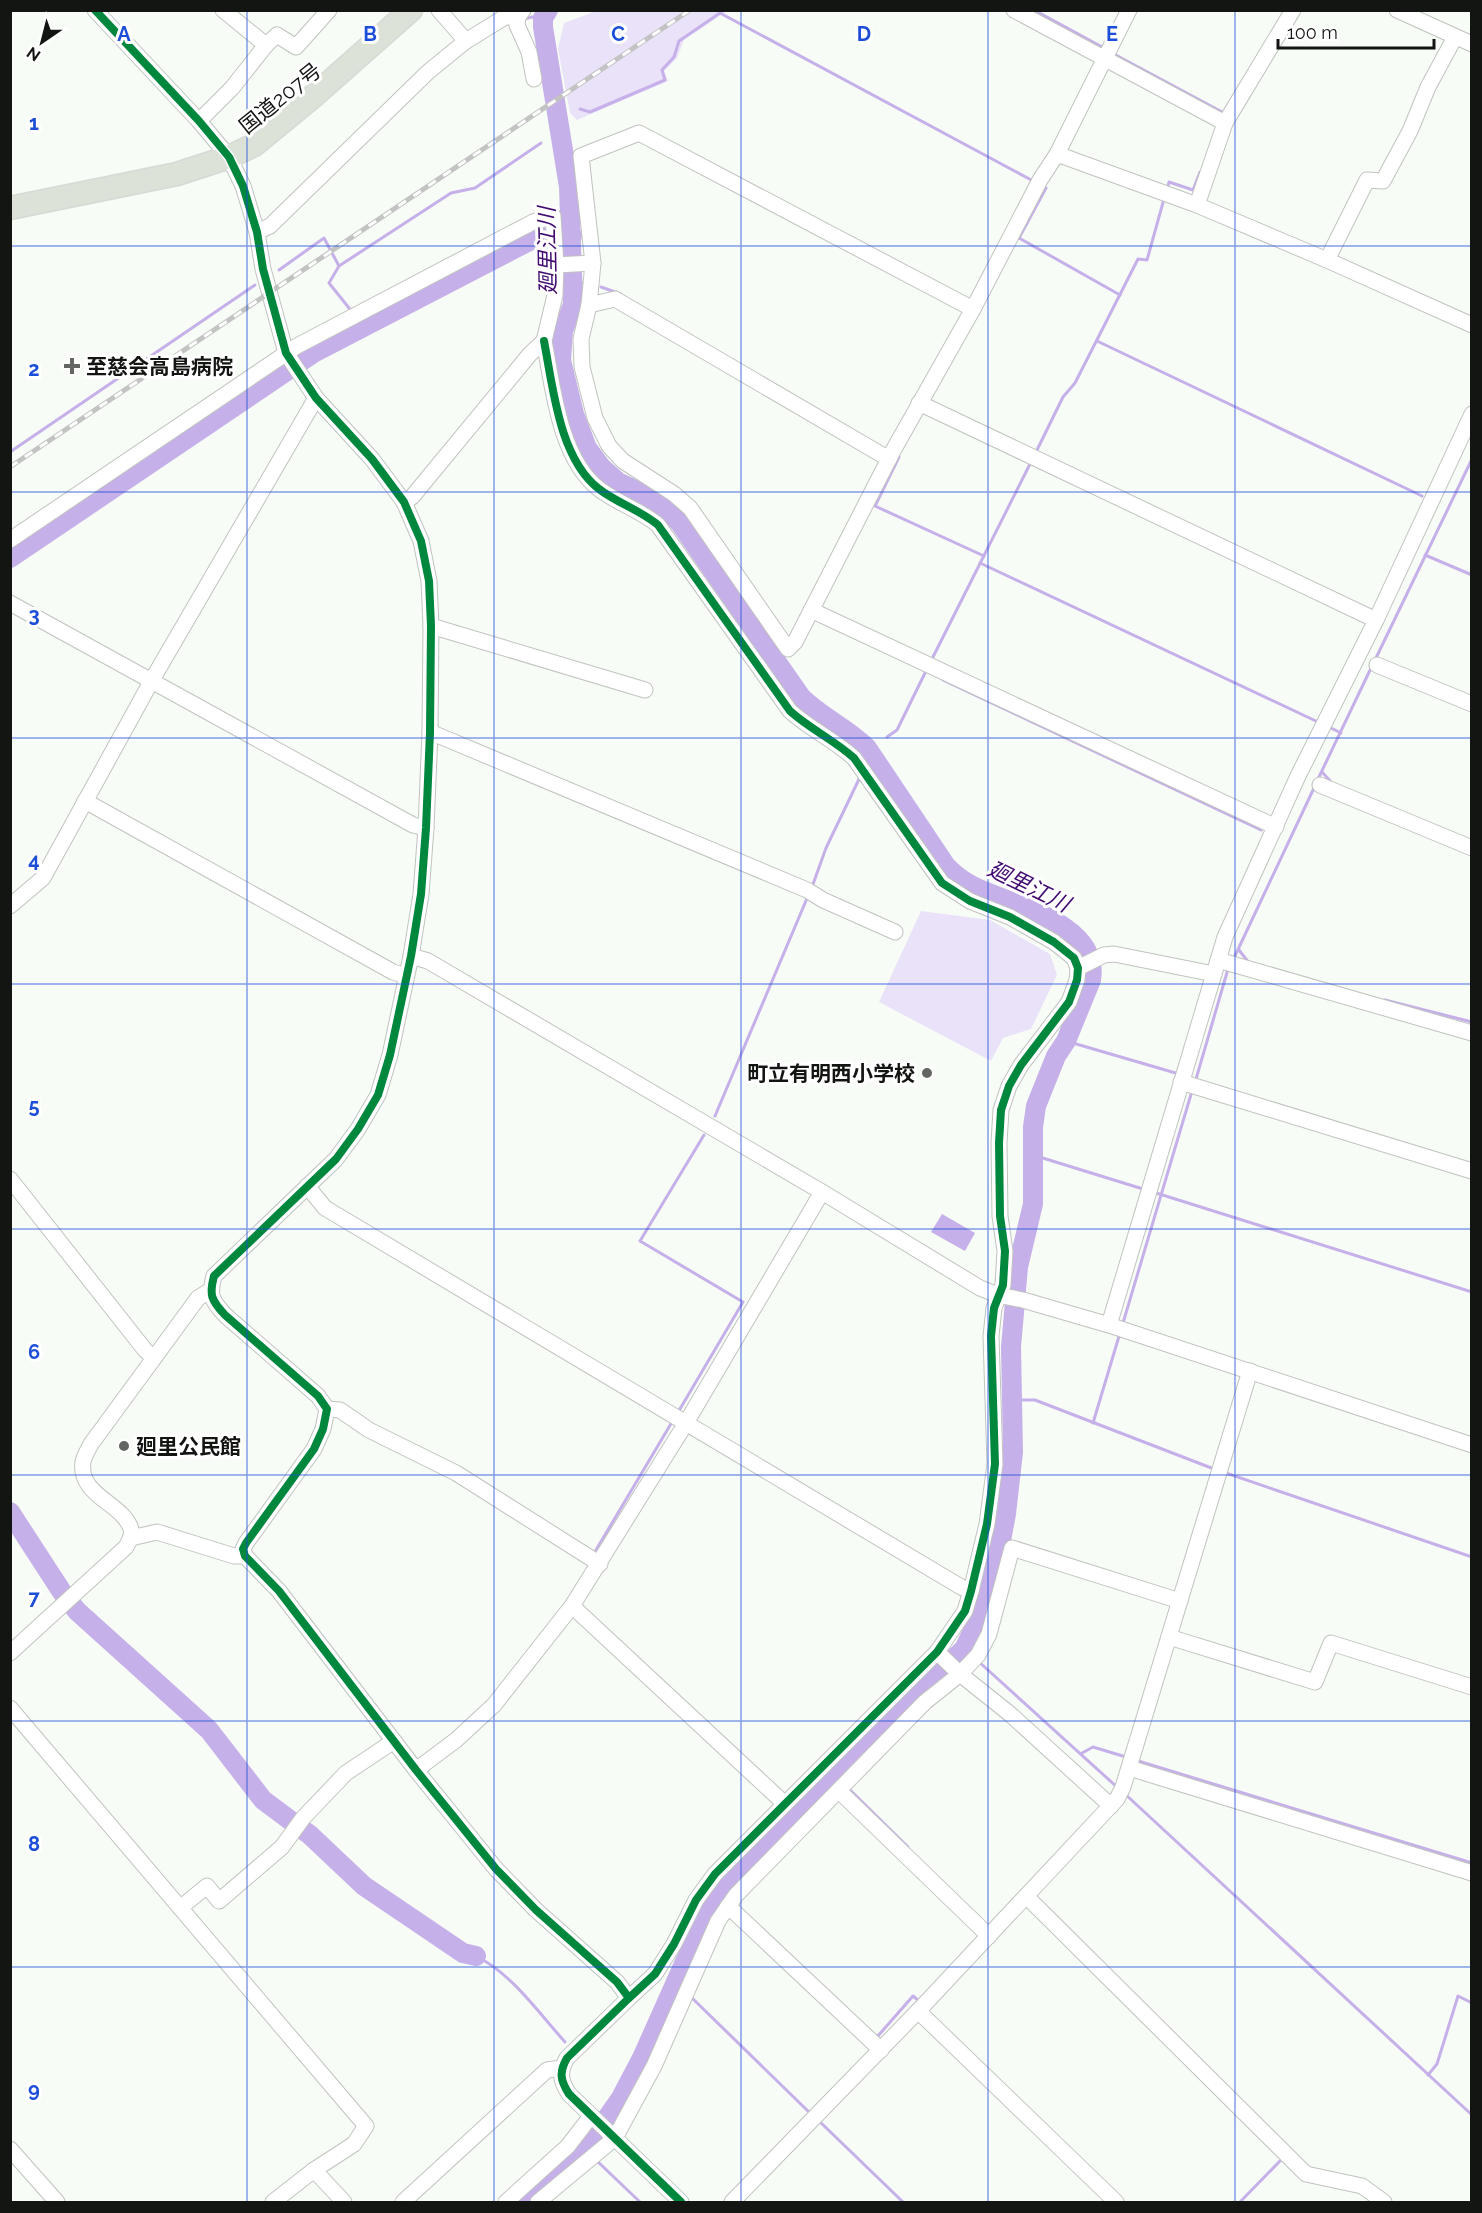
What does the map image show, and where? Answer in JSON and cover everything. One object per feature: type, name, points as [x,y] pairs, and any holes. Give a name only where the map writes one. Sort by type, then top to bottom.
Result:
[{"type":"highway","name":"国道207号","points":[[10,208],[177,174],[229,157],[254,145],[411,10]]},
{"type":"street","points":[[95,10],[199,121],[229,157],[243,186],[257,232],[262,269],[286,353],[316,398],[372,459],[404,501],[421,541],[429,580],[430,732],[421,894],[411,956],[390,1055],[378,1095],[358,1130],[336,1159],[214,1276],[211,1290],[214,1302],[225,1315],[318,1396],[327,1408],[340,1410],[369,1430],[456,1473],[600,1564]]},
{"type":"street","points":[[223,10],[266,45]]},
{"type":"street","points":[[199,121],[232,88],[266,45],[277,35],[296,47],[329,10]]},
{"type":"street","points":[[438,10],[466,41]]},
{"type":"street","points":[[1014,10],[1107,53],[1221,121]]},
{"type":"street","points":[[973,309],[639,133],[581,156],[593,263],[589,305],[581,339],[582,367],[596,418],[609,446],[623,461],[674,494],[690,508],[788,649],[795,642],[891,455],[973,309],[1038,183],[1057,154],[1129,10]]},
{"type":"street","points":[[1197,205],[1221,121],[1293,10]]},
{"type":"street","points":[[1397,10],[1472,44]]},
{"type":"street","points":[[257,232],[270,226],[421,78],[466,41],[505,17],[519,18],[534,79]]},
{"type":"street","points":[[1327,260],[1366,180],[1383,181],[1455,37]]},
{"type":"street","points":[[1057,154],[1197,205],[1472,325]]},
{"type":"street","points":[[10,540],[286,353],[533,222],[553,216],[555,295],[544,341],[557,413],[571,453],[582,470],[598,489],[645,515],[657,525],[790,711],[801,721],[841,745],[866,774],[942,884],[970,901],[1010,917],[1054,942],[1074,958],[1078,968],[1077,980],[1069,1002],[1021,1065],[1009,1086],[1001,1110],[1000,1216],[1005,1251],[1003,1285],[993,1308],[991,1336],[994,1464],[987,1524],[965,1611],[940,1654],[715,1874],[696,1900],[674,1944],[655,1974],[567,2058],[562,2068],[562,2084],[569,2094],[681,2202]]},
{"type":"street","points":[[556,265],[593,263]]},
{"type":"street","points":[[589,305],[615,298],[891,455]]},
{"type":"street","points":[[404,501],[412,497],[530,354],[544,341]]},
{"type":"street","points":[[10,906],[43,878],[152,680],[316,398]]},
{"type":"street","points":[[919,403],[1376,620]]},
{"type":"street","points":[[1117,1328],[1149,1191],[1223,966],[1225,937],[1472,414]]},
{"type":"street","points":[[10,603],[413,825],[426,828]]},
{"type":"street","points":[[811,610],[1276,827]]},
{"type":"street","points":[[431,626],[645,690]]},
{"type":"street","points":[[1377,665],[1472,704]]},
{"type":"street","points":[[430,732],[810,892],[895,932]]},
{"type":"street","points":[[1320,785],[1472,848]]},
{"type":"street","points":[[85,801],[393,972],[406,976]]},
{"type":"street","points":[[1078,968],[1104,955],[1114,954],[1223,966],[1472,1033]]},
{"type":"street","points":[[411,956],[428,962],[822,1192],[980,1288],[1000,1296],[1023,1300],[1117,1328],[1472,1445]]},
{"type":"street","points":[[1187,1081],[1472,1171]]},
{"type":"street","points":[[10,1179],[145,1350],[154,1358]]},
{"type":"street","points":[[307,1186],[325,1209],[960,1587],[971,1591]]},
{"type":"street","points":[[416,1770],[456,1740],[494,1705],[572,1606],[600,1564],[679,1419],[822,1192]]},
{"type":"street","points":[[10,1653],[75,1596],[126,1547],[131,1538],[132,1529],[124,1518],[93,1490],[84,1476],[83,1461],[91,1444],[198,1298],[211,1290]]},
{"type":"street","points":[[732,2202],[922,2008],[1117,1798],[1131,1762],[1250,1371]]},
{"type":"street","points":[[327,1408],[323,1429],[314,1449],[246,1543],[243,1549],[245,1556],[279,1590],[416,1770],[496,1869],[536,1910],[617,1982],[629,1998]]},
{"type":"street","points":[[131,1538],[157,1532],[234,1556],[245,1556]]},
{"type":"street","points":[[538,2202],[615,2138],[654,2066],[718,1921],[728,1906],[925,1702],[975,1658],[989,1634],[1012,1548],[1180,1601]]},
{"type":"street","points":[[572,1606],[785,1804]]},
{"type":"street","points":[[1169,1637],[1315,1682],[1331,1643],[1472,1687]]},
{"type":"street","points":[[940,1654],[1010,1714],[1117,1798]]},
{"type":"street","points":[[10,1708],[366,2126],[354,2144],[314,2170],[273,2202]]},
{"type":"street","points":[[180,1908],[207,1886],[219,1901],[282,1847],[303,1818],[346,1773],[394,1741]]},
{"type":"street","points":[[1131,1762],[1472,1873]]},
{"type":"street","points":[[843,1787],[989,1936]]},
{"type":"street","points":[[1027,1897],[1306,2174],[1362,2186],[1384,2202]]},
{"type":"street","points":[[728,1906],[881,2050]]},
{"type":"street","points":[[922,2008],[1116,2202]]},
{"type":"street","points":[[403,2202],[547,2070],[562,2068]]},
{"type":"street","points":[[506,2202],[568,2146],[591,2116]]},
{"type":"street","points":[[10,2149],[57,2202]]},
{"type":"street","points":[[314,2170],[344,2202]]},
{"type":"shaded area","points":[[599,10],[727,11],[684,40],[677,58],[664,71],[668,81],[577,120],[570,113],[558,49],[564,23]]},
{"type":"shaded area","points":[[921,911],[990,920],[1050,954],[1057,975],[1031,1029],[1003,1038],[991,1061],[879,1002]]},
{"type":"shaded area","points":[[942,1214],[975,1233],[965,1251],[931,1232]]},
{"type":"waterway","name":"廻里江川","points":[[521,2202],[585,2149],[621,2098],[642,2058],[704,1919],[721,1891],[894,1716],[964,1649],[980,1616],[999,1551],[1013,1452],[1011,1347],[1018,1267],[1033,1204],[1033,1127],[1036,1106],[1091,980],[1090,960],[1082,944],[1067,930],[1049,918],[971,885],[946,866],[867,748],[801,697],[680,523],[665,508],[649,497],[618,482],[601,467],[587,448],[574,414],[561,360],[563,331],[573,304],[569,187],[543,27],[543,18],[548,10]]},
{"type":"waterway","points":[[1034,10],[1104,48]]},
{"type":"waterway","points":[[580,109],[590,112],[665,80],[662,70],[674,57],[679,41],[720,13],[1035,182]]},
{"type":"waterway","points":[[524,19],[543,18]]},
{"type":"waterway","points":[[1112,53],[1224,113]]},
{"type":"waterway","points":[[353,313],[329,283],[339,266],[451,193],[475,188],[541,143]]},
{"type":"waterway","points":[[1167,190],[1169,182],[1193,190],[1200,172]]},
{"type":"waterway","points":[[1044,186],[1046,188],[1019,238],[1120,295]]},
{"type":"waterway","points":[[1036,452],[1063,397],[1075,383],[1138,259],[1147,260],[1164,199]]},
{"type":"waterway","points":[[10,558],[315,352],[535,238],[572,236]]},
{"type":"waterway","points":[[279,270],[324,238],[339,266]]},
{"type":"waterway","points":[[573,285],[582,283]]},
{"type":"waterway","points":[[10,452],[255,285]]},
{"type":"waterway","points":[[601,287],[621,294]]},
{"type":"waterway","points":[[358,321],[362,328]]},
{"type":"waterway","points":[[1097,341],[1422,496]]},
{"type":"waterway","points":[[896,455],[899,457],[875,506],[984,556]]},
{"type":"waterway","points":[[1375,660],[1472,459]]},
{"type":"waterway","points":[[933,657],[1032,460]]},
{"type":"waterway","points":[[1425,555],[1472,575]]},
{"type":"waterway","points":[[980,563],[1318,722]]},
{"type":"waterway","points":[[1318,779],[1372,666]]},
{"type":"waterway","points":[[887,737],[897,730],[926,671]]},
{"type":"waterway","points":[[943,680],[1261,830]]},
{"type":"waterway","points":[[1327,726],[1341,733]]},
{"type":"waterway","name":"廻里江川","points":[[867,748],[873,745]]},
{"type":"waterway","points":[[868,770],[878,763]]},
{"type":"waterway","points":[[1322,772],[1332,783]]},
{"type":"waterway","points":[[812,887],[826,848],[861,775]]},
{"type":"waterway","points":[[1234,958],[1314,788]]},
{"type":"waterway","points":[[715,1116],[808,896]]},
{"type":"waterway","points":[[1239,950],[1249,963]]},
{"type":"waterway","points":[[1198,1080],[1196,1079],[1228,969]]},
{"type":"waterway","points":[[1385,1000],[1472,1022]]},
{"type":"waterway","points":[[1066,1041],[1179,1074]]},
{"type":"waterway","points":[[1123,1323],[1192,1091]]},
{"type":"waterway","points":[[677,1414],[743,1302],[640,1241],[704,1135]]},
{"type":"waterway","points":[[1033,1155],[1143,1189]]},
{"type":"waterway","points":[[1153,1192],[1472,1292]]},
{"type":"waterway","points":[[1093,1423],[1120,1333]]},
{"type":"waterway","points":[[1013,1400],[1035,1400],[1214,1469]]},
{"type":"waterway","points":[[596,1550],[672,1422]]},
{"type":"waterway","points":[[1223,1472],[1472,1557]]},
{"type":"waterway","points":[[10,1512],[77,1611],[209,1730],[263,1800],[310,1835],[364,1886],[463,1953],[476,1956]]},
{"type":"waterway","points":[[964,1649],[971,1655]]},
{"type":"waterway","points":[[978,1661],[1118,1788]]},
{"type":"waterway","points":[[1082,1753],[1093,1747],[1126,1757]]},
{"type":"waterway","points":[[1135,1760],[1472,1863]]},
{"type":"waterway","points":[[835,1775],[841,1782]]},
{"type":"waterway","points":[[848,1788],[908,1847]]},
{"type":"waterway","points":[[1125,1794],[1472,2115]]},
{"type":"waterway","name":"廻里江川","points":[[721,1891],[727,1895]]},
{"type":"waterway","points":[[476,1956],[513,1983],[565,2042]]},
{"type":"waterway","points":[[676,1983],[682,1988]]},
{"type":"waterway","points":[[875,2035],[877,2037],[913,1996],[920,2002]]},
{"type":"waterway","points":[[1428,2075],[1437,2064],[1458,1996],[1472,2003]]},
{"type":"waterway","points":[[691,1997],[811,2114]]},
{"type":"waterway","points":[[818,2120],[903,2202]]},
{"type":"waterway","points":[[596,2160],[640,2202]]},
{"type":"waterway","points":[[1240,2202],[1280,2161]]},
{"type":"railway","points":[[10,467],[690,10]]},
{"type":"cycle path","points":[[95,10],[199,121],[229,157],[243,186],[257,232],[263,269],[286,353],[316,398],[372,459],[404,502],[421,541],[429,581],[430,732],[421,894],[411,956],[390,1055],[378,1095],[358,1129],[336,1159],[214,1276],[212,1283],[212,1297],[225,1315],[318,1396],[327,1409],[323,1429],[314,1449],[243,1549],[245,1556],[279,1591],[416,1770],[496,1869],[536,1910],[617,1982],[629,1998],[567,2058],[562,2080],[569,2094],[681,2202]]},
{"type":"cycle path","points":[[544,341],[555,400],[566,441],[586,476],[606,494],[658,525],[790,711],[854,758],[942,883],[970,901],[1010,917],[1054,942],[1074,958],[1078,968],[1077,980],[1069,1002],[1021,1065],[1009,1086],[1001,1110],[1000,1216],[1005,1251],[1003,1285],[994,1308],[991,1336],[995,1464],[987,1524],[965,1611],[937,1652],[715,1874],[696,1900],[674,1944],[655,1974],[629,1998]]},
{"type":"place","name":"至慈会高島病院","points":[[72,366]]},
{"type":"place","name":"町立有明西小学校","points":[[927,1073]]},
{"type":"place","name":"廻里公民館","points":[[124,1446]]}]
